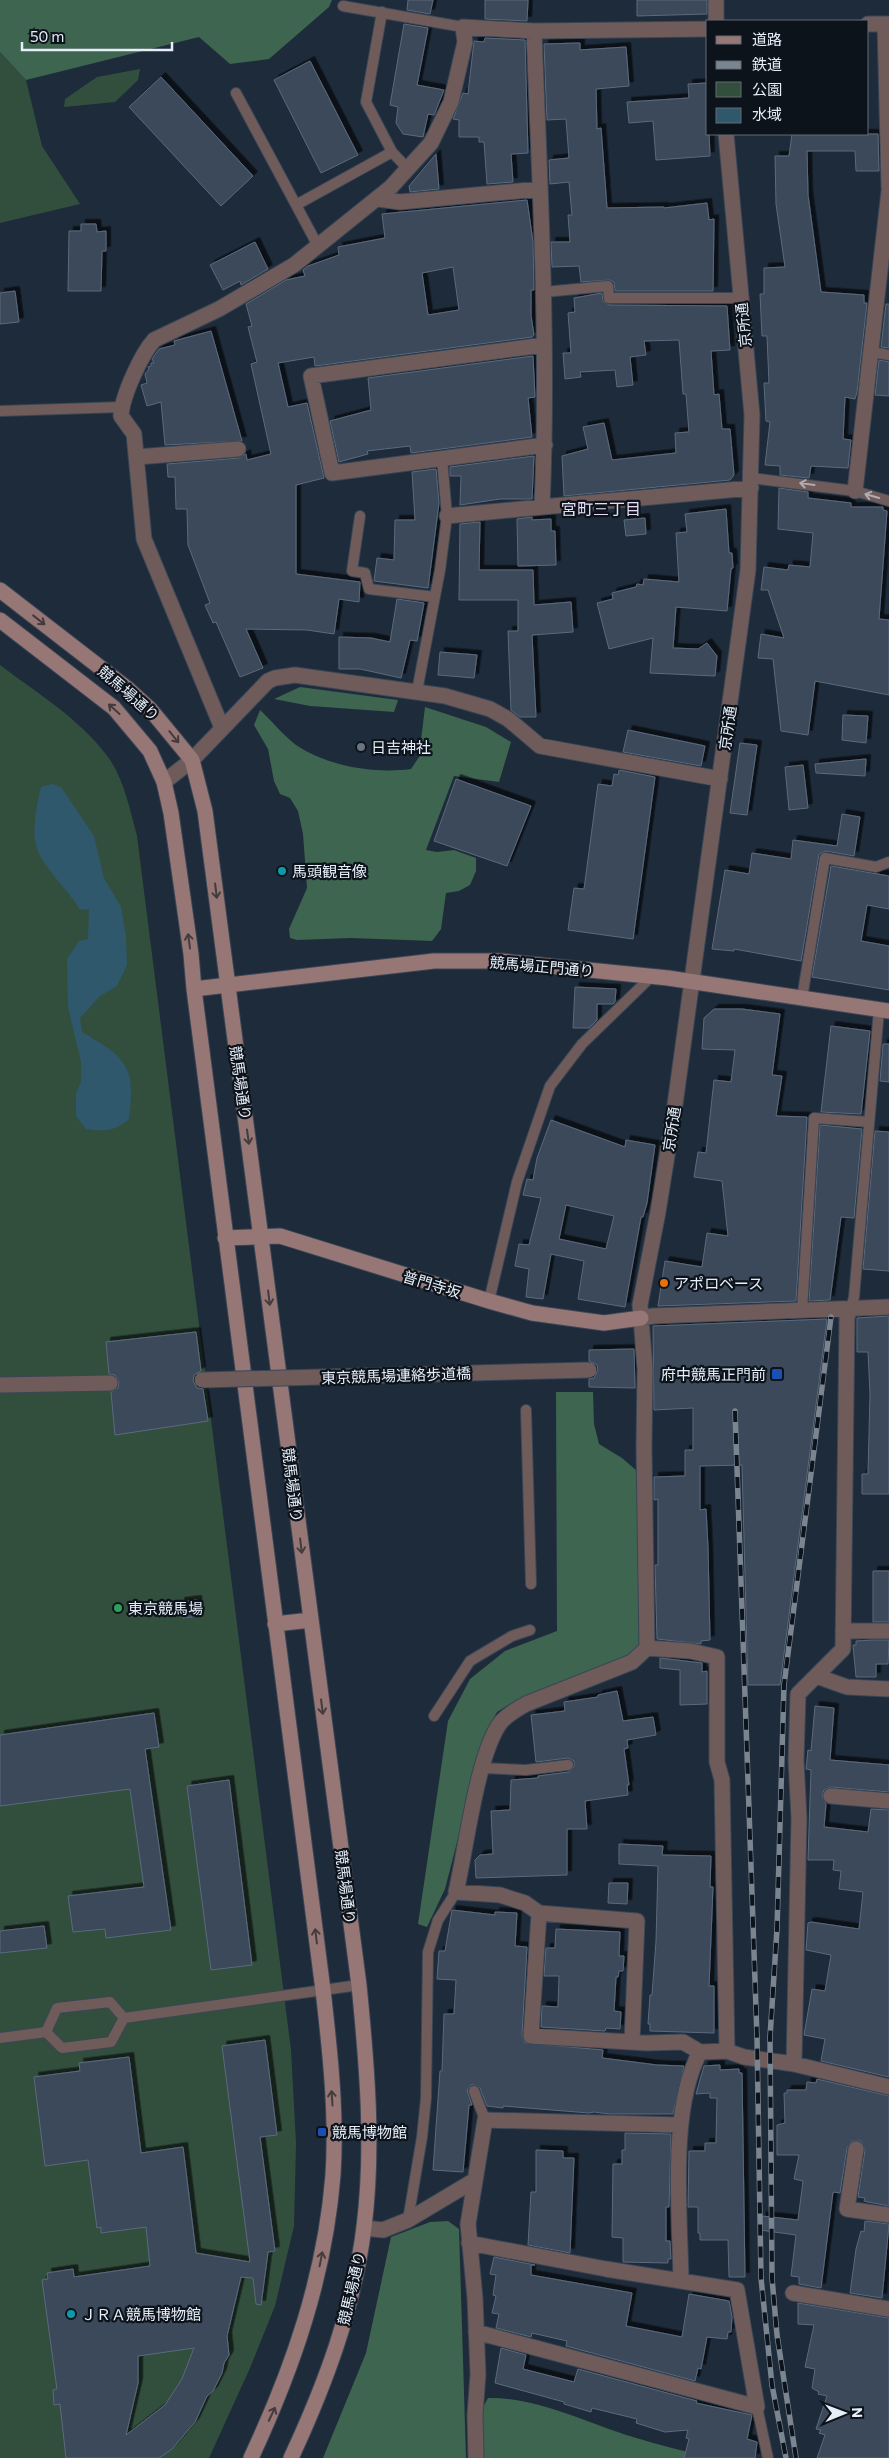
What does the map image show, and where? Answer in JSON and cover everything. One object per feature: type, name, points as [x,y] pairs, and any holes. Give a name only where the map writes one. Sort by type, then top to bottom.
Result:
[{"type":"street","points":[[716,0],[716,20]]},
{"type":"street","points":[[855,491],[889,190],[887,24],[869,24]]},
{"type":"street","points":[[222,728],[144,539],[134,434],[121,416],[122,407],[148,347],[154,340],[236,300],[294,265],[378,199],[408,169],[431,143],[451,102],[464,42],[463,27],[534,31],[706,29]]},
{"type":"street","points":[[534,31],[544,292],[545,445],[542,508]]},
{"type":"street","name":"京所通","points":[[647,1648],[644,1447],[646,1369],[640,1305],[662,1185],[692,982],[748,570],[752,416],[726,135]]},
{"type":"street","points":[[378,199],[400,202],[540,189]]},
{"type":"street","points":[[544,345],[311,376],[332,473],[545,445]]},
{"type":"street","points":[[137,457],[238,449]]},
{"type":"street","points":[[446,516],[542,508],[751,483]]},
{"type":"street","name":"競馬場通り","points":[[0,590],[128,689],[150,709],[192,760],[205,811],[359,1985],[369,2106],[369,2172],[364,2228],[352,2288],[335,2352],[314,2408],[291,2458]]},
{"type":"street","name":"競馬場通り","points":[[0,620],[114,708],[150,751],[164,782],[172,822],[191,954],[225,1238],[322,1990],[333,2108],[333,2174],[328,2223],[317,2280],[300,2342],[279,2398],[251,2458]]},
{"type":"street","points":[[164,782],[192,760],[222,728],[251,702],[268,681],[295,675],[445,696],[490,709],[508,719],[540,746],[720,779]]},
{"type":"street","name":"競馬場正門通り","points":[[194,989],[355,969],[459,960],[532,963],[652,976],[884,1011]]},
{"type":"street","name":"普門寺坂","points":[[225,1238],[280,1236],[532,1313],[604,1323],[641,1318]]},
{"type":"street","points":[[641,1318],[889,1307]]},
{"type":"street","points":[[794,2064],[799,1818],[796,1760],[798,1694],[843,1649],[847,1317],[851,1308]]},
{"type":"street","name":"東京競馬場連絡歩道橋","points":[[202,1380],[589,1370]]},
{"type":"street","points":[[0,1386],[110,1383]]},
{"type":"street","points":[[275,1624],[311,1620]]},
{"type":"street","points":[[843,1631],[889,1631]]},
{"type":"street","points":[[632,2042],[637,1921],[539,1913],[525,1903],[500,1895],[456,1892],[482,1768],[490,1740],[500,1723],[513,1711],[632,1662],[647,1648],[690,1651],[717,1657],[717,1762],[722,1780],[727,2052]]},
{"type":"street","points":[[816,1676],[847,1687],[889,1689]]},
{"type":"street","points":[[831,1796],[889,1801]]},
{"type":"street","points":[[539,1913],[531,2036],[632,2042],[683,2042],[700,2052],[727,2052],[744,2057],[794,2064],[889,2087]]},
{"type":"street","points":[[681,2281],[680,2125],[692,2067],[700,2052]]},
{"type":"street","points":[[476,2458],[476,2332],[468,2224],[485,2120],[680,2125]]},
{"type":"street","points":[[856,2150],[847,2209],[889,2215]]},
{"type":"street","points":[[364,2228],[382,2230],[408,2220],[475,2180]]},
{"type":"street","points":[[469,2243],[738,2290],[757,2407],[476,2332]]},
{"type":"street","points":[[793,2293],[889,2308]]},
{"type":"lane","points":[[343,6],[463,27]]},
{"type":"lane","points":[[382,12],[366,102],[392,152],[408,169]]},
{"type":"lane","points":[[236,93],[318,246]]},
{"type":"lane","points":[[296,205],[392,152]]},
{"type":"lane","points":[[544,292],[608,286],[609,298],[740,298]]},
{"type":"lane","points":[[872,352],[889,356]]},
{"type":"lane","points":[[0,411],[122,407]]},
{"type":"lane","points":[[417,691],[435,597],[446,516],[442,458]]},
{"type":"lane","points":[[751,483],[855,491],[889,501]]},
{"type":"lane","points":[[360,516],[352,571],[365,573],[369,589],[435,597]]},
{"type":"lane","points":[[802,998],[825,858],[876,866],[889,862]]},
{"type":"lane","points":[[489,1301],[517,1182],[550,1086],[582,1044],[652,976]]},
{"type":"lane","points":[[851,1308],[854,1297],[869,1122],[884,1011]]},
{"type":"lane","points":[[802,1310],[814,1118],[869,1122]]},
{"type":"lane","points":[[526,1410],[531,1584]]},
{"type":"lane","points":[[434,1716],[470,1661],[512,1636],[530,1630]]},
{"type":"lane","points":[[482,1768],[526,1770],[568,1765]]},
{"type":"lane","points":[[408,2220],[422,2137],[426,2098],[428,1952],[438,1920],[456,1892]]},
{"type":"lane","points":[[124,2018],[359,1985]]},
{"type":"lane","points":[[46,2032],[57,2008],[110,2002],[124,2018]]},
{"type":"lane","points":[[46,2032],[62,2048],[111,2042],[124,2018]]},
{"type":"lane","points":[[0,2038],[46,2032]]},
{"type":"lane","points":[[474,2091],[485,2120]]},
{"type":"lane","points":[[757,2407],[768,2458]]},
{"type":"green space","points":[[0,0],[332,0],[329,7],[269,59],[230,64],[199,37],[26,80],[0,52]]},
{"type":"green space","points":[[0,52],[26,80],[42,146],[80,204],[0,223]]},
{"type":"green space","points":[[140,69],[138,80],[115,102],[64,107],[65,99],[97,77]]},
{"type":"green space","name":"東京競馬場","points":[[0,665],[43,696],[97,743],[114,766],[118,775],[129,805],[137,836],[291,2050],[296,2143],[294,2226],[275,2306],[250,2368],[209,2458],[0,2458]]},
{"type":"green space","points":[[300,687],[398,700],[394,712],[310,706],[274,699]]},
{"type":"green space","points":[[425,707],[486,727],[511,742],[499,782],[454,776],[426,850],[437,852],[454,850],[476,858],[476,871],[470,885],[459,891],[446,893],[441,929],[432,941],[351,938],[297,940],[290,938],[289,929],[307,888],[303,834],[298,811],[290,798],[280,794],[274,781],[268,749],[254,725],[260,710],[296,745],[308,752],[351,767],[397,770],[411,769],[419,757]]},
{"type":"green space","points":[[556,1392],[593,1392],[594,1424],[599,1444],[622,1458],[637,1471],[639,1647],[630,1655],[510,1704],[497,1712],[485,1734],[445,1889],[427,1927],[418,1924],[448,1721],[470,1679],[505,1651],[557,1631]]},
{"type":"green space","points":[[448,2221],[459,2229],[466,2458],[323,2458],[366,2353],[391,2237],[430,2222]]},
{"type":"green space","points":[[488,2398],[506,2399],[543,2406],[633,2437],[711,2458],[482,2458],[481,2411]]},
{"type":"water","points":[[52,784],[61,787],[94,836],[104,878],[121,907],[126,937],[127,965],[117,986],[100,996],[80,1018],[82,1032],[118,1057],[125,1065],[129,1075],[131,1101],[129,1119],[109,1130],[86,1129],[76,1116],[76,1094],[81,1081],[81,1062],[68,1007],[67,959],[79,941],[88,939],[89,909],[80,910],[49,870],[36,845],[35,823],[41,787]]},
{"type":"building","points":[[408,0],[433,0],[430,14],[407,10]]},
{"type":"building","points":[[485,0],[528,0],[527,21],[485,19]]},
{"type":"building","points":[[637,0],[707,0],[707,14],[637,16]]},
{"type":"building","points":[[404,24],[428,28],[417,85],[444,90],[434,115],[428,114],[423,137],[403,134],[396,123],[398,107],[390,105]]},
{"type":"building","points":[[485,38],[525,40],[528,153],[511,154],[513,182],[487,184],[484,142],[479,142],[479,137],[459,137],[459,120],[453,119],[463,93],[468,94],[474,41],[484,42]]},
{"type":"building","points":[[580,43],[580,50],[626,47],[629,86],[596,89],[597,129],[601,128],[607,208],[664,208],[707,203],[709,220],[714,219],[713,291],[615,291],[614,282],[610,280],[581,282],[579,266],[552,267],[551,242],[570,242],[568,215],[572,215],[569,182],[550,184],[549,160],[569,158],[566,119],[547,120],[544,44]]},
{"type":"building","points":[[310,61],[358,155],[321,173],[274,80]]},
{"type":"building","points":[[161,77],[253,176],[221,206],[129,107]]},
{"type":"building","points":[[706,83],[706,135],[709,135],[710,156],[656,160],[653,121],[629,123],[627,102],[689,98],[688,84]]},
{"type":"building","points":[[878,134],[879,171],[856,171],[855,151],[807,151],[808,195],[821,292],[864,295],[864,303],[867,303],[857,392],[855,399],[845,397],[843,439],[851,440],[848,468],[811,466],[809,478],[780,475],[780,466],[765,465],[770,422],[766,421],[764,383],[769,383],[767,336],[762,336],[760,294],[764,294],[764,268],[785,267],[776,204],[775,156],[789,156],[792,135]]},
{"type":"building","points":[[436,154],[439,189],[410,192],[409,186]]},
{"type":"building","points":[[527,200],[533,242],[534,290],[531,290],[531,316],[534,335],[532,337],[315,366],[314,357],[278,363],[288,407],[307,403],[324,478],[296,485],[296,574],[360,582],[359,602],[339,599],[334,634],[307,630],[246,629],[263,668],[240,677],[216,622],[213,623],[205,605],[210,603],[188,545],[187,509],[176,509],[175,477],[168,477],[167,464],[239,458],[246,454],[247,460],[271,454],[251,364],[257,362],[248,327],[252,326],[246,304],[286,280],[305,276],[303,270],[308,266],[339,255],[338,247],[385,238],[382,214]],"holes":[[[453,267],[459,310],[428,315],[422,273]]]},
{"type":"building","points":[[81,224],[96,224],[97,232],[106,231],[106,251],[102,251],[101,291],[68,291],[69,231],[81,231]]},
{"type":"building","points":[[255,242],[268,269],[241,285],[240,281],[223,290],[210,265]]},
{"type":"building","points":[[15,291],[19,322],[0,324],[0,293]]},
{"type":"building","points":[[602,293],[603,301],[609,305],[727,306],[730,350],[711,351],[714,395],[719,394],[722,429],[730,429],[734,475],[730,480],[564,496],[562,456],[588,449],[583,427],[604,423],[612,460],[676,453],[675,433],[689,432],[686,394],[683,394],[679,340],[644,341],[646,355],[630,357],[633,385],[617,387],[615,370],[580,372],[581,377],[565,379],[563,353],[571,353],[568,313],[575,312],[574,298]]},
{"type":"building","points":[[886,304],[889,304],[889,348],[881,347]]},
{"type":"building","points":[[211,331],[242,441],[165,445],[161,402],[147,406],[141,385],[147,383],[145,374],[151,363],[154,363],[152,359],[159,349],[175,345],[174,341]]},
{"type":"building","points":[[533,356],[535,397],[528,398],[532,437],[411,453],[410,446],[367,451],[368,454],[339,462],[330,421],[371,410],[368,378]]},
{"type":"building","points":[[879,360],[889,362],[889,396],[875,395]]},
{"type":"building","points":[[534,456],[532,499],[500,499],[460,505],[461,476],[450,476],[450,467]]},
{"type":"building","points":[[436,469],[439,503],[428,588],[374,581],[377,558],[394,560],[395,520],[415,520],[412,472]]},
{"type":"building","points":[[779,488],[808,492],[808,498],[851,503],[851,507],[883,507],[883,510],[887,511],[879,619],[889,620],[889,695],[815,681],[808,735],[781,731],[773,659],[758,658],[761,634],[784,638],[768,590],[761,590],[764,567],[788,570],[789,565],[810,567],[813,533],[778,529]]},
{"type":"building","points":[[726,509],[729,553],[732,553],[733,568],[731,569],[727,611],[676,607],[673,648],[698,649],[707,643],[717,656],[715,676],[650,673],[653,638],[609,649],[597,603],[613,599],[612,593],[636,587],[637,584],[643,585],[644,579],[679,582],[676,533],[687,532],[685,514]]},
{"type":"building","points":[[532,517],[532,520],[551,519],[551,531],[555,531],[556,565],[518,566],[517,519]]},
{"type":"building","points":[[645,518],[646,534],[626,536],[624,520]]},
{"type":"building","points":[[480,522],[479,570],[533,570],[534,605],[571,602],[573,632],[532,635],[536,717],[520,717],[511,710],[508,631],[518,631],[518,600],[459,600],[460,524]]},
{"type":"building","points":[[397,599],[424,603],[417,641],[410,640],[401,678],[360,669],[339,669],[339,637],[371,638],[390,642]]},
{"type":"building","points":[[440,652],[477,655],[474,678],[438,675]]},
{"type":"building","points":[[843,715],[868,716],[866,743],[842,740]]},
{"type":"building","points":[[628,730],[705,746],[701,766],[623,752]]},
{"type":"building","points":[[740,743],[757,745],[747,815],[730,813]]},
{"type":"building","points":[[866,759],[865,776],[816,773],[815,764]]},
{"type":"building","points":[[803,765],[808,808],[789,810],[785,767]]},
{"type":"building","points":[[619,770],[655,777],[633,939],[568,930],[574,888],[584,889],[598,784],[612,786],[614,774],[618,775]]},
{"type":"building","points":[[456,779],[531,806],[507,866],[434,841]]},
{"type":"building","points":[[842,814],[860,817],[854,856],[826,851],[819,854],[801,961],[734,949],[734,951],[712,949],[725,870],[749,874],[752,853],[791,859],[793,840],[837,846]]},
{"type":"building","points":[[831,866],[889,876],[889,909],[867,905],[861,941],[889,946],[889,990],[812,977]]},
{"type":"building","points":[[575,987],[616,989],[615,1002],[613,1004],[597,1004],[597,1020],[589,1028],[573,1028]]},
{"type":"building","points":[[714,1009],[742,1009],[780,1014],[772,1075],[782,1076],[776,1116],[807,1117],[796,1301],[658,1306],[665,1261],[702,1267],[707,1233],[728,1236],[722,1181],[694,1177],[698,1152],[706,1153],[714,1080],[731,1082],[735,1050],[702,1049],[704,1018]]},
{"type":"building","points":[[831,1026],[870,1031],[861,1114],[821,1112]]},
{"type":"building","points":[[883,1044],[889,1044],[889,1082],[880,1081]]},
{"type":"building","points":[[551,1120],[625,1147],[626,1140],[655,1145],[647,1203],[643,1217],[641,1217],[625,1307],[578,1299],[584,1261],[551,1254],[543,1299],[526,1297],[529,1269],[515,1266],[519,1244],[529,1245],[541,1198],[523,1195],[527,1179],[533,1180],[537,1158]],"holes":[[[566,1205],[614,1216],[606,1249],[559,1239]]]},
{"type":"building","points":[[820,1125],[862,1129],[854,1218],[841,1217],[830,1300],[809,1301]]},
{"type":"building","points":[[875,1131],[889,1132],[889,1271],[863,1269]]},
{"type":"building","points":[[889,1316],[889,1494],[862,1494],[862,1474],[868,1474],[870,1394],[868,1352],[857,1352],[857,1318]]},
{"type":"building","points":[[827,1319],[780,1685],[748,1685],[742,1465],[700,1466],[700,1510],[706,1509],[710,1640],[701,1641],[701,1644],[657,1639],[655,1565],[658,1565],[658,1499],[654,1500],[654,1477],[685,1476],[685,1450],[693,1450],[693,1408],[654,1410],[653,1326]]},
{"type":"building","points":[[196,1332],[201,1371],[194,1375],[193,1381],[197,1388],[203,1389],[208,1421],[115,1435],[111,1392],[118,1388],[119,1382],[115,1375],[109,1374],[106,1342]]},
{"type":"building","points":[[634,1349],[635,1388],[589,1387],[589,1379],[594,1378],[598,1370],[597,1365],[589,1361],[589,1350]]},
{"type":"building","points":[[873,1571],[889,1571],[889,1622],[873,1622]]},
{"type":"building","points":[[197,1600],[198,1616],[183,1618],[180,1602]]},
{"type":"building","points":[[889,1640],[888,1664],[876,1664],[876,1677],[856,1677],[853,1645],[856,1645],[856,1641]]},
{"type":"building","points":[[660,1658],[702,1663],[702,1672],[707,1671],[707,1704],[680,1705],[680,1670],[660,1668]]},
{"type":"building","points":[[617,1691],[623,1721],[653,1717],[656,1735],[627,1740],[628,1748],[624,1749],[629,1785],[627,1785],[628,1795],[585,1801],[587,1829],[567,1829],[567,1875],[476,1878],[475,1860],[480,1855],[493,1854],[491,1811],[510,1810],[511,1780],[538,1778],[538,1776],[569,1772],[574,1767],[574,1761],[568,1758],[536,1762],[531,1715],[565,1711],[564,1702],[598,1697],[598,1695]]},
{"type":"building","points":[[815,1706],[834,1708],[830,1760],[889,1765],[889,1792],[831,1787],[824,1790],[822,1796],[826,1804],[824,1827],[868,1832],[871,1809],[889,1810],[889,2077],[821,2061],[825,2039],[804,2035],[812,1989],[825,1991],[831,1955],[806,1950],[808,1923],[859,1929],[863,1892],[839,1889],[841,1871],[833,1870],[834,1860],[808,1860],[811,1770],[806,1769],[808,1750],[811,1751]]},
{"type":"building","points":[[154,1713],[159,1747],[145,1749],[171,1930],[106,1938],[105,1929],[73,1932],[68,1896],[144,1887],[130,1789],[0,1806],[0,1735]]},
{"type":"building","points":[[229,1780],[252,1965],[211,1970],[187,1786]]},
{"type":"building","points":[[619,1844],[663,1846],[662,1855],[711,1856],[710,1887],[713,1887],[709,1986],[714,1986],[714,2033],[650,2031],[650,2024],[648,2024],[656,1941],[658,1866],[619,1864]]},
{"type":"building","points":[[609,1883],[628,1883],[627,1904],[608,1903]]},
{"type":"building","points":[[452,1910],[495,1915],[495,1912],[517,1913],[515,1946],[527,1947],[522,2035],[525,2043],[603,2050],[602,2058],[657,2065],[684,2066],[673,2114],[609,2114],[487,2106],[480,2088],[472,2084],[467,2090],[472,2105],[469,2105],[463,2172],[433,2170],[440,2071],[442,2071],[444,2014],[454,2014],[456,1980],[437,1979],[439,1951],[445,1951]]},
{"type":"building","points":[[44,1926],[47,1948],[0,1953],[0,1931]]},
{"type":"building","points":[[556,1929],[620,1932],[619,1956],[624,1956],[623,1971],[619,1971],[618,1977],[616,1977],[614,2011],[621,2012],[620,2029],[606,2028],[605,2031],[541,2027],[542,2006],[558,2007],[559,1976],[544,1976],[546,1948],[555,1948]]},
{"type":"building","points":[[265,2040],[277,2135],[260,2137],[275,2251],[268,2252],[261,2305],[256,2304],[253,2278],[241,2277],[227,2336],[229,2355],[224,2363],[222,2373],[213,2391],[207,2396],[195,2422],[172,2449],[159,2458],[66,2458],[60,2404],[54,2405],[53,2390],[57,2389],[42,2280],[48,2279],[47,2273],[73,2269],[74,2277],[150,2266],[146,2227],[101,2233],[101,2227],[97,2228],[88,2160],[45,2166],[34,2077],[80,2071],[79,2063],[129,2057],[141,2153],[183,2147],[196,2253],[250,2262],[222,2046]],"holes":[[[194,2348],[182,2379],[165,2405],[126,2435],[138,2383],[138,2356]]]},
{"type":"building","points":[[720,2065],[720,2070],[739,2069],[739,2073],[742,2073],[745,2277],[729,2277],[728,2240],[700,2240],[700,2233],[698,2233],[698,2207],[688,2207],[689,2151],[705,2151],[705,2143],[716,2143],[717,2098],[710,2098],[710,2093],[696,2094],[704,2066]]},
{"type":"building","points":[[817,2079],[889,2096],[889,2206],[864,2201],[865,2198],[858,2197],[865,2150],[861,2141],[852,2141],[847,2148],[840,2193],[833,2192],[821,2288],[799,2284],[799,2277],[791,2276],[796,2235],[760,2230],[762,2216],[798,2220],[803,2181],[794,2179],[799,2155],[777,2155],[777,2125],[785,2123],[784,2093],[787,2093],[787,2090],[806,2090],[807,2082],[816,2083]]},
{"type":"building","points":[[625,2133],[671,2134],[669,2207],[666,2207],[666,2241],[670,2241],[671,2259],[668,2259],[668,2263],[623,2262],[623,2238],[612,2237],[613,2164],[622,2164],[622,2150],[625,2150]]},
{"type":"building","points":[[536,2150],[563,2151],[563,2158],[574,2158],[570,2253],[528,2245],[531,2192],[536,2192]]},
{"type":"building","points":[[865,2221],[889,2224],[882,2298],[850,2293],[856,2249],[861,2231],[864,2232]]},
{"type":"building","points":[[494,2257],[535,2265],[531,2265],[531,2275],[632,2293],[626,2326],[682,2337],[689,2294],[729,2301],[732,2317],[731,2332],[728,2332],[727,2339],[707,2337],[701,2369],[698,2368],[695,2381],[566,2346],[567,2341],[532,2333],[531,2337],[496,2328],[499,2314],[492,2313],[496,2296],[493,2295],[496,2275],[490,2274]]},
{"type":"building","points":[[798,2303],[889,2318],[889,2458],[817,2458],[825,2435],[819,2433],[821,2430],[816,2429],[827,2396],[818,2394],[819,2392],[812,2388],[815,2369],[805,2367],[814,2325],[798,2324]]},
{"type":"building","points":[[501,2348],[526,2355],[523,2369],[574,2382],[578,2369],[697,2401],[696,2403],[752,2415],[747,2439],[757,2442],[755,2458],[684,2458],[689,2439],[686,2438],[688,2430],[665,2432],[636,2423],[637,2419],[592,2408],[591,2412],[564,2404],[564,2402],[495,2383]]},
{"type":"railway","points":[[796,2458],[777,2335],[772,2278],[770,2037],[777,1929],[784,1685],[831,1317]]},
{"type":"railway","points":[[735,1411],[757,2037],[761,2278],[772,2385],[786,2458]]},
{"type":"place","name":"日吉神社","points":[[361,747]]},
{"type":"place","name":"馬頭観音像","points":[[282,871]]},
{"type":"place","name":"アポロベース","points":[[664,1283]]},
{"type":"place","name":"府中競馬正門前","points":[[777,1374]]},
{"type":"place","name":"東京競馬場","points":[[118,1608]]},
{"type":"place","name":"競馬博物館","points":[[322,2132]]},
{"type":"place","name":"ＪＲＡ競馬博物館","points":[[71,2314]]},
{"type":"district","name":"宮町三丁目","points":[[601,508]]}]
